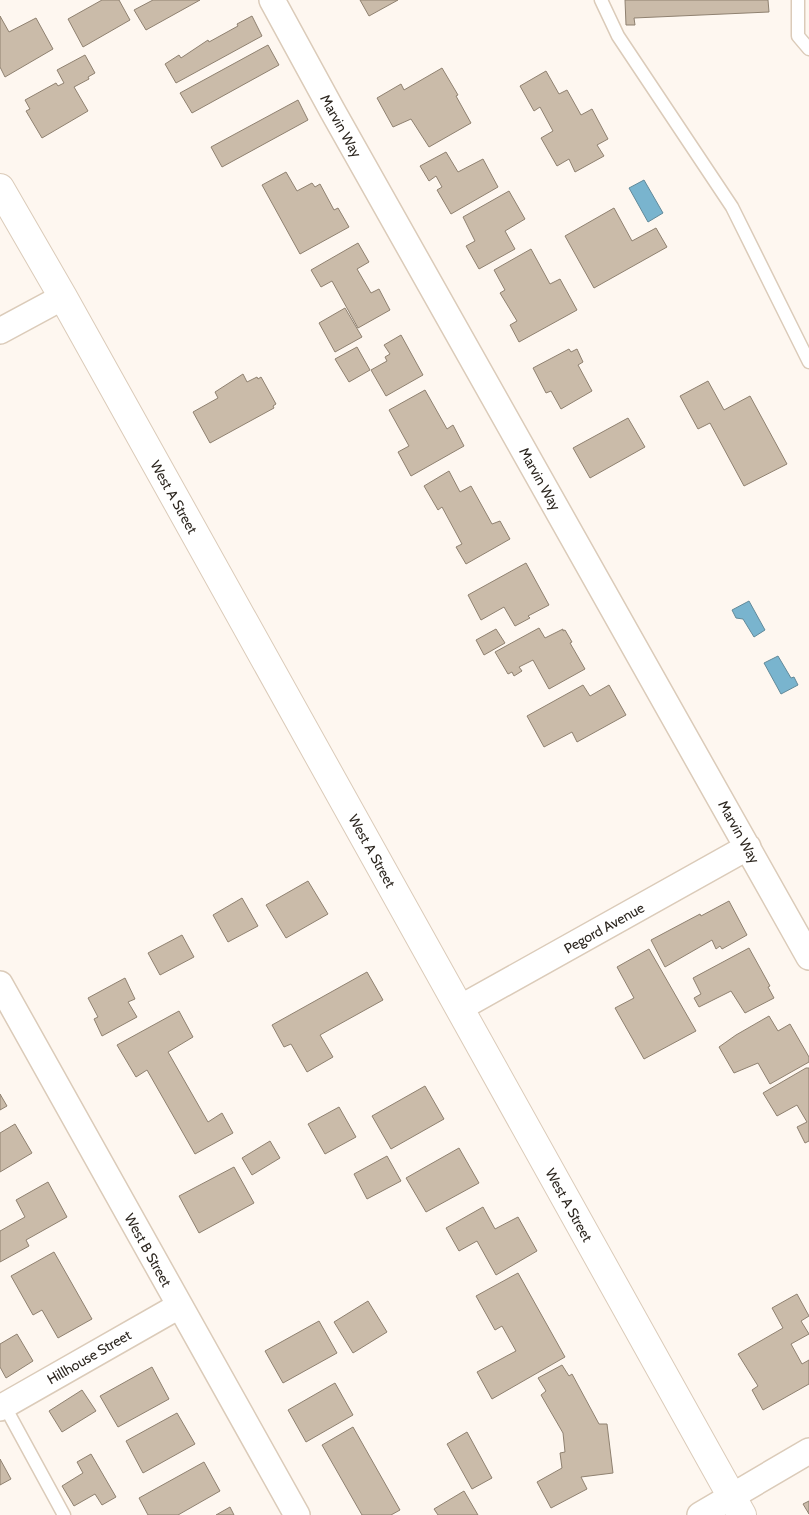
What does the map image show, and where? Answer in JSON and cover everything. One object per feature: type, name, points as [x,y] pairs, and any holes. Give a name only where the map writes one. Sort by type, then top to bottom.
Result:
[{"type":"main road","name":"West A Street","points":[[0,188],[63,297],[736,1506]]},
{"type":"street","name":"Marvin Way","points":[[272,0],[346,136],[809,957]]},
{"type":"street","points":[[0,331],[63,297]]},
{"type":"street","name":"Pegord Avenue","points":[[460,1008],[748,847]]},
{"type":"street","name":"West B Street","points":[[0,984],[297,1515]]},
{"type":"street","name":"Hillhouse Street","points":[[1,1404],[179,1306]]},
{"type":"street","points":[[700,1515],[736,1506],[809,1451]]},
{"type":"lane","points":[[601,0],[618,36],[732,207],[809,362]]},
{"type":"lane","points":[[798,0],[798,36],[809,49]]},
{"type":"lane","points":[[1,1404],[64,1515]]},
{"type":"water","points":[[644,180],[663,213],[648,222],[629,188]]},
{"type":"water","points":[[749,601],[765,630],[754,637],[743,619],[736,618],[732,610]]},
{"type":"water","points":[[778,656],[791,678],[794,677],[798,685],[781,694],[764,663]]},
{"type":"building","points":[[102,0],[119,0],[130,20],[83,47],[68,19]]},
{"type":"building","points":[[153,0],[200,0],[146,30],[134,10]]},
{"type":"building","points":[[360,0],[398,0],[369,16]]},
{"type":"building","points":[[625,0],[768,0],[769,12],[634,18],[635,25],[626,25]]},
{"type":"building","points":[[0,16],[9,32],[36,18],[53,49],[5,77],[0,67]]},
{"type":"building","points":[[252,16],[262,36],[176,83],[165,64],[179,55],[181,58],[208,40],[209,42]]},
{"type":"building","points":[[268,45],[279,65],[192,113],[180,93]]},
{"type":"building","points":[[85,55],[95,73],[88,77],[89,79],[74,87],[88,111],[42,138],[26,111],[30,109],[25,100],[56,83],[58,86],[64,83],[57,70]]},
{"type":"building","points":[[442,68],[458,95],[456,96],[471,123],[429,147],[411,119],[393,127],[377,98],[401,84],[404,90]]},
{"type":"building","points":[[546,71],[559,94],[567,90],[581,115],[592,109],[608,139],[597,145],[604,156],[575,172],[569,159],[557,166],[541,138],[553,131],[540,107],[534,111],[520,86]]},
{"type":"building","points":[[298,100],[308,120],[222,167],[211,147]]},
{"type":"building","points":[[446,152],[458,172],[483,159],[498,187],[451,214],[437,190],[442,187],[436,176],[429,181],[420,166]]},
{"type":"building","points":[[286,172],[297,191],[312,183],[315,187],[320,184],[334,210],[338,208],[349,227],[300,254],[262,185]]},
{"type":"building","points":[[509,191],[525,219],[505,231],[515,249],[479,269],[466,246],[475,241],[463,217]]},
{"type":"building","points":[[614,208],[632,241],[656,228],[667,247],[594,288],[565,236]]},
{"type":"building","points":[[358,243],[369,262],[357,269],[371,293],[379,289],[390,310],[358,328],[332,281],[321,287],[311,270]]},
{"type":"building","points":[[531,249],[550,284],[560,279],[577,310],[519,342],[510,325],[517,321],[500,293],[505,290],[494,270]]},
{"type":"building","points":[[345,308],[362,337],[335,352],[319,323]]},
{"type":"building","points":[[401,335],[423,375],[386,396],[371,370],[387,361],[385,357],[390,354],[384,345]]},
{"type":"building","points":[[357,347],[370,370],[349,382],[335,359]]},
{"type":"building","points":[[569,349],[571,352],[577,349],[583,362],[578,365],[592,391],[561,409],[551,391],[546,393],[533,368]]},
{"type":"building","points":[[243,374],[247,382],[261,377],[276,404],[273,406],[274,408],[210,443],[193,412],[218,398],[215,392]]},
{"type":"building","points":[[708,381],[724,410],[750,396],[787,464],[744,486],[710,423],[698,429],[680,396]]},
{"type":"building","points":[[425,390],[447,429],[453,425],[464,446],[411,476],[398,452],[409,446],[389,410]]},
{"type":"building","points":[[628,418],[645,447],[590,478],[573,448]]},
{"type":"building","points":[[449,471],[460,492],[471,486],[492,524],[500,521],[510,539],[466,564],[456,547],[462,544],[442,507],[438,510],[424,486]]},
{"type":"building","points":[[526,563],[549,605],[528,616],[530,618],[515,626],[504,607],[481,620],[468,595]]},
{"type":"building","points":[[539,628],[545,638],[563,629],[563,631],[565,630],[585,669],[549,689],[533,660],[519,667],[522,671],[514,676],[512,672],[508,674],[495,652]]},
{"type":"building","points":[[496,629],[505,643],[484,655],[476,640]]},
{"type":"building","points":[[583,685],[590,696],[609,685],[626,715],[577,742],[572,732],[544,747],[527,716]]},
{"type":"building","points":[[308,881],[328,914],[286,938],[266,905]]},
{"type":"building","points":[[242,898],[258,926],[228,942],[213,915]]},
{"type":"building","points":[[729,901],[747,935],[722,949],[720,946],[716,949],[712,940],[665,967],[651,940]]},
{"type":"building","points":[[182,935],[194,957],[160,975],[148,953]]},
{"type":"building","points":[[749,948],[770,986],[768,987],[774,998],[745,1013],[731,991],[699,1007],[694,998],[701,994],[693,978]]},
{"type":"building","points":[[649,949],[696,1031],[644,1059],[615,1008],[634,998],[617,967]]},
{"type":"building","points":[[367,972],[383,1000],[320,1035],[333,1057],[307,1072],[291,1044],[284,1047],[272,1025]]},
{"type":"building","points":[[125,978],[135,999],[128,1002],[137,1017],[102,1036],[94,1019],[98,1017],[88,998]]},
{"type":"building","points":[[179,1011],[193,1037],[168,1052],[208,1122],[222,1113],[233,1133],[195,1154],[147,1070],[136,1077],[117,1045]]},
{"type":"building","points":[[769,1016],[778,1031],[790,1024],[809,1057],[809,1062],[770,1084],[758,1063],[734,1073],[719,1047]]},
{"type":"building","points":[[809,1068],[809,1141],[805,1143],[797,1127],[807,1122],[797,1105],[777,1116],[763,1093]]},
{"type":"building","points":[[425,1086],[444,1119],[391,1149],[372,1116]]},
{"type":"building","points":[[0,1094],[7,1106],[0,1110]]},
{"type":"building","points":[[339,1107],[356,1137],[325,1154],[308,1124]]},
{"type":"building","points":[[15,1124],[32,1153],[0,1172],[0,1133]]},
{"type":"building","points":[[270,1141],[280,1158],[252,1175],[242,1158]]},
{"type":"building","points":[[459,1148],[479,1183],[426,1212],[406,1178]]},
{"type":"building","points":[[387,1156],[401,1181],[367,1199],[354,1174]]},
{"type":"building","points":[[234,1167],[254,1203],[199,1233],[179,1196]]},
{"type":"building","points":[[48,1182],[67,1217],[26,1240],[29,1246],[0,1262],[0,1231],[25,1217],[16,1200]]},
{"type":"building","points":[[483,1207],[495,1229],[518,1217],[537,1251],[496,1275],[477,1241],[459,1251],[446,1228]]},
{"type":"building","points":[[54,1252],[92,1319],[58,1338],[42,1310],[33,1315],[11,1276]]},
{"type":"building","points":[[518,1273],[565,1357],[492,1399],[477,1372],[516,1351],[502,1326],[495,1330],[476,1296]]},
{"type":"building","points":[[797,1294],[809,1316],[801,1321],[809,1334],[791,1344],[802,1364],[809,1360],[809,1384],[763,1410],[752,1390],[758,1386],[738,1354],[783,1328],[772,1308]]},
{"type":"building","points":[[368,1301],[387,1332],[353,1353],[334,1322]]},
{"type":"building","points":[[319,1321],[337,1353],[283,1383],[265,1351]]},
{"type":"building","points":[[17,1334],[33,1361],[6,1378],[0,1367],[0,1344]]},
{"type":"building","points":[[562,1365],[569,1376],[572,1374],[599,1424],[607,1424],[613,1473],[581,1477],[587,1489],[551,1508],[537,1482],[562,1468],[560,1453],[565,1452],[563,1433],[541,1395],[546,1391],[538,1378]]},
{"type":"building","points":[[152,1367],[169,1399],[118,1427],[100,1396]]},
{"type":"building","points":[[335,1383],[353,1415],[306,1442],[288,1410]]},
{"type":"building","points":[[82,1390],[96,1411],[62,1432],[49,1411]]},
{"type":"building","points":[[177,1413],[195,1444],[143,1473],[126,1441]]},
{"type":"building","points":[[353,1427],[400,1510],[391,1515],[362,1515],[322,1445]]},
{"type":"building","points":[[467,1432],[492,1478],[472,1489],[447,1444]]},
{"type":"building","points":[[91,1454],[116,1497],[102,1505],[95,1494],[74,1506],[62,1486],[83,1473],[77,1462]]},
{"type":"building","points":[[0,1459],[11,1479],[0,1485]]},
{"type":"building","points":[[204,1462],[220,1491],[178,1515],[148,1515],[139,1498]]},
{"type":"building","points":[[464,1491],[478,1515],[438,1515],[434,1509]]},
{"type":"building","points":[[809,1501],[809,1514],[803,1504]]},
{"type":"building","points":[[230,1507],[234,1515],[216,1515]]}]
